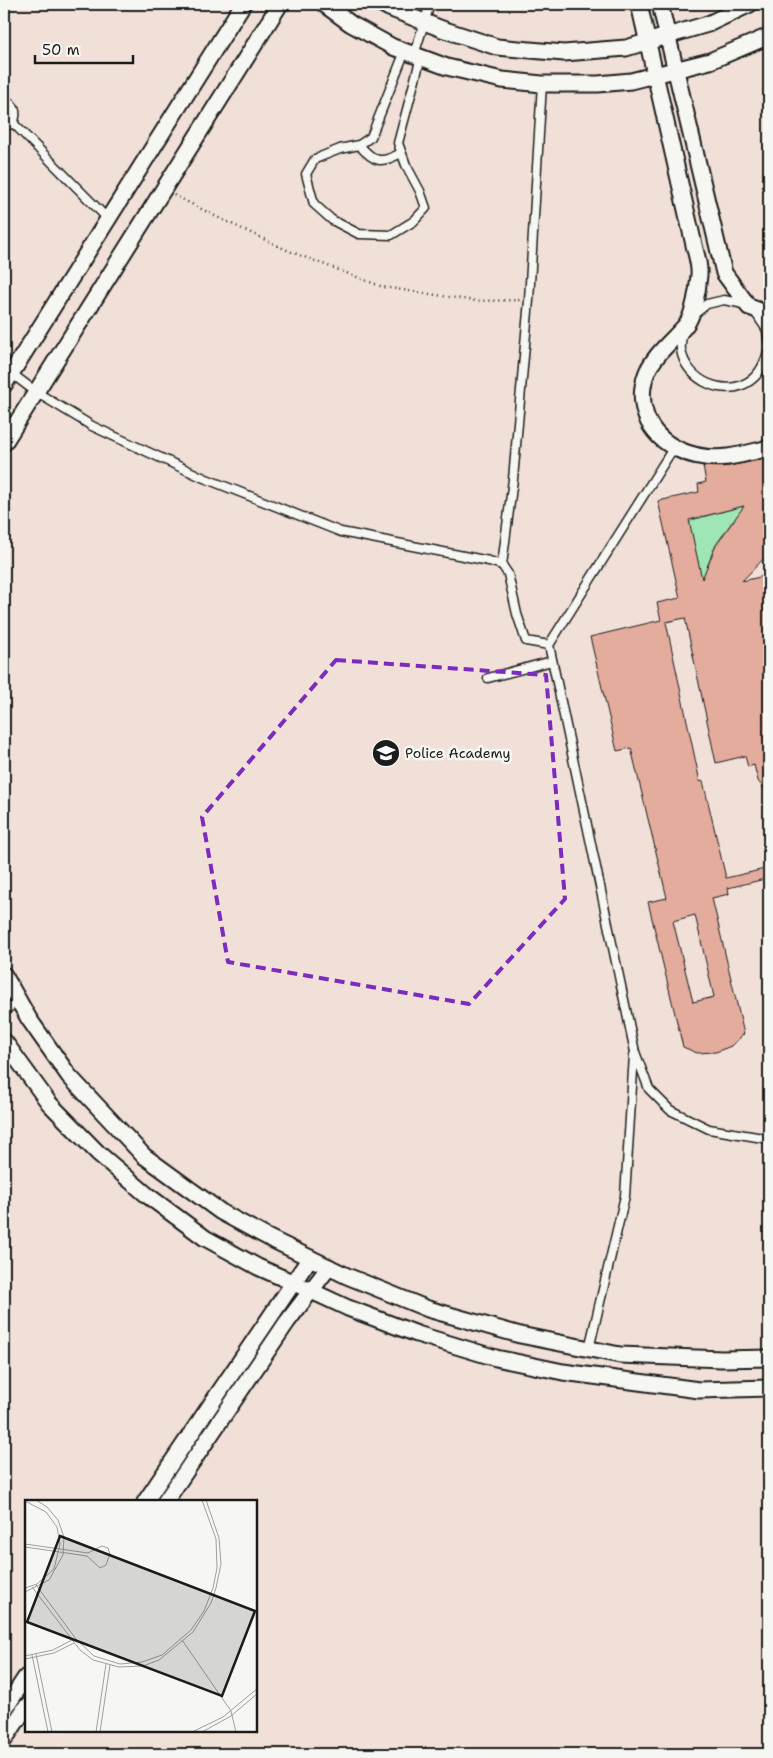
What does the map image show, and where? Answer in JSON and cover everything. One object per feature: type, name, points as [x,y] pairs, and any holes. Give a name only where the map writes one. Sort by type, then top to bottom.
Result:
[{"type":"street","points":[[7,379],[243,4]]},
{"type":"street","points":[[4,444],[280,4]]},
{"type":"street","points":[[324,4],[351,24],[413,54],[447,67],[502,80],[542,84],[598,84],[630,81],[710,61],[769,36]]},
{"type":"street","points":[[382,4],[424,22],[497,47],[564,53],[626,48],[708,24],[750,4]]},
{"type":"street","points":[[638,4],[699,273],[694,304],[687,324],[664,348],[647,371],[642,388],[643,407],[650,426],[664,442],[674,447],[703,456],[727,457],[769,448]]},
{"type":"street","points":[[660,4],[724,273],[749,307],[769,314]]},
{"type":"street","points":[[4,975],[29,1019],[69,1076],[144,1156],[221,1212],[310,1258],[428,1309],[520,1335],[620,1355],[722,1359],[769,1358]]},
{"type":"street","points":[[4,1041],[49,1104],[98,1154],[146,1195],[205,1238],[258,1267],[348,1308],[417,1334],[496,1358],[563,1372],[699,1390],[769,1388]]},
{"type":"street","points":[[146,1500],[310,1258]]},
{"type":"street","points":[[166,1500],[282,1330],[329,1267]]},
{"type":"street","points":[[4,1710],[25,1678]]},
{"type":"street","points":[[4,1740],[25,1708]]},
{"type":"lane","points":[[413,54],[398,144],[426,208],[414,221],[391,235],[359,234],[332,220],[314,204],[306,174],[315,159],[340,149],[359,145],[371,137],[413,54],[430,4]]},
{"type":"lane","points":[[542,84],[529,300],[513,478],[502,565],[508,574],[517,614],[526,641],[549,645]]},
{"type":"lane","points":[[4,100],[10,102],[15,108],[16,116],[13,123],[4,127]]},
{"type":"lane","points":[[13,123],[108,219]]},
{"type":"lane","points":[[359,145],[375,160],[384,162],[401,153]]},
{"type":"lane","points":[[769,344],[767,330],[758,314],[743,302],[724,300],[706,304],[692,316],[682,331],[681,350],[688,367],[701,381],[718,387],[736,388],[752,380],[764,365],[769,350]]},
{"type":"lane","points":[[7,379],[36,392],[92,426],[187,470],[341,532],[502,565]]},
{"type":"lane","points":[[674,447],[549,645],[635,1052],[649,1089],[670,1110],[709,1129],[769,1139]]},
{"type":"lane","points":[[488,678],[552,660]]},
{"type":"lane","points":[[4,1011],[19,1001]]},
{"type":"lane","points":[[589,1349],[626,1196],[635,1052]]},
{"type":"path","points":[[163,189],[289,252],[383,287],[476,301],[529,300]]},
{"type":"highlighted area","points":[[336,660],[546,675],[565,899],[469,1004],[228,962],[202,817]]},
{"type":"shaded area","name":"Police Academy","points":[[4,4],[769,4],[769,1754],[4,1754]]},
{"type":"green space","points":[[743,506],[744,512],[731,523],[711,555],[711,568],[704,591],[689,524],[692,520]]},
{"type":"building","points":[[769,458],[769,553],[742,581],[769,575],[769,596],[764,597],[769,620],[769,795],[758,781],[754,765],[748,767],[745,756],[716,763],[685,618],[666,622],[700,782],[703,781],[726,878],[769,868],[769,878],[728,888],[729,894],[712,898],[744,1034],[731,1046],[716,1052],[697,1053],[683,1047],[648,902],[667,898],[631,748],[617,751],[590,637],[661,620],[657,603],[680,598],[658,501],[699,492],[698,484],[706,482],[703,466],[729,466]],"holes":[[[744,506],[716,545],[702,579],[689,520]],[[695,915],[714,997],[693,1002],[673,921]]]},
{"type":"place","name":"Police Academy","points":[[386,753]]}]
